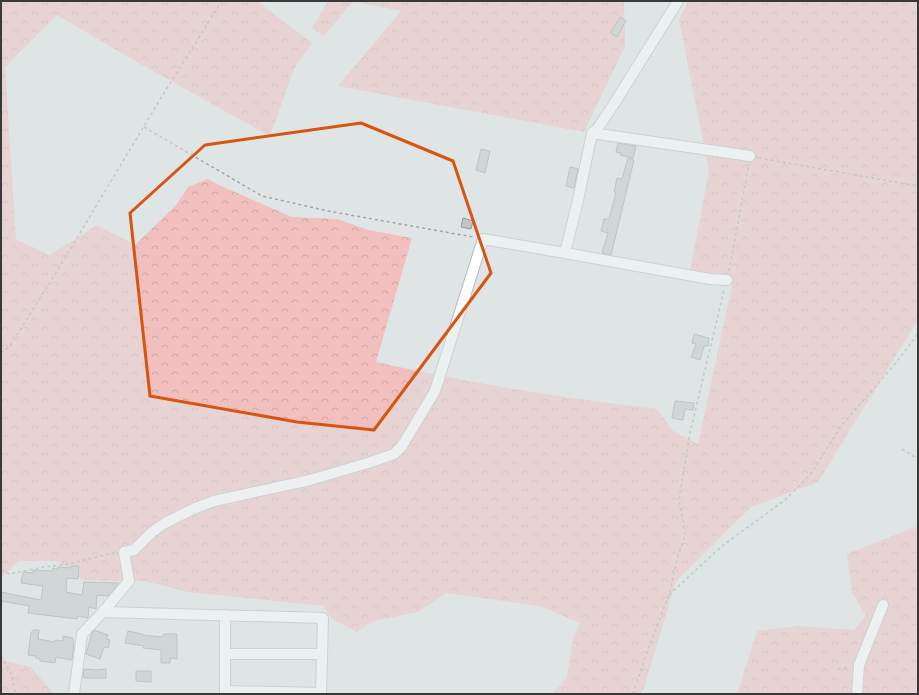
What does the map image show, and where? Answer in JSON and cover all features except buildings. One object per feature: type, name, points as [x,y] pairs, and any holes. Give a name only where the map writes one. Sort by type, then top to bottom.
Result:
[{"type":"street","points":[[565,253],[583,180],[592,133],[598,128],[614,104],[678,1]]},
{"type":"street","points":[[592,133],[750,156]]},
{"type":"street","points":[[74,694],[82,634],[128,584],[129,581],[124,552],[134,550],[152,532],[165,523],[193,509],[214,502],[310,480],[368,463],[394,454],[402,446],[435,391],[483,239],[710,279],[727,280]]},
{"type":"street","points":[[857,694],[859,665],[883,605]]},
{"type":"street","points":[[103,612],[225,615],[323,618],[321,693],[225,693],[225,615]]},
{"type":"street","points":[[225,654],[322,654]]},
{"type":"path","points":[[1,353],[10,346],[59,268],[222,1]]},
{"type":"path","points":[[144,127],[262,196],[328,211],[483,239]]},
{"type":"path","points":[[634,694],[648,649],[669,594],[677,559],[684,539],[685,531],[679,500],[690,433],[721,298],[727,280],[750,156],[918,186]]},
{"type":"path","points":[[669,594],[722,546],[785,500],[811,474],[840,426],[896,364],[918,334]]},
{"type":"path","points":[[902,449],[918,459]]},
{"type":"path","points":[[1,570],[9,574],[69,564],[124,552]]},
{"type":"path","points":[[1,656],[11,674],[16,694]]},
{"type":"path","points":[[838,669],[859,665]]},
{"type":"highlighted area","points":[[361,123],[453,161],[491,273],[374,430],[297,422],[150,396],[130,213],[205,145]]},
{"type":"green space","points":[[1,1],[257,1],[312,43],[294,69],[270,136],[135,61],[57,15],[5,67],[16,240],[50,255],[97,225],[135,245],[176,205],[188,187],[208,179],[292,217],[337,219],[368,230],[412,238],[376,362],[446,377],[516,389],[657,409],[673,431],[698,444],[733,281],[690,271],[709,171],[679,20],[688,1],[918,1],[918,320],[818,482],[751,507],[676,581],[644,688],[640,694],[552,694],[567,678],[573,638],[580,623],[540,606],[446,593],[418,612],[373,621],[357,632],[332,619],[323,606],[188,592],[145,581],[98,581],[81,579],[58,561],[19,561],[1,578]]},
{"type":"green space","points":[[328,1],[353,1],[324,36],[312,28]]},
{"type":"green space","points":[[353,1],[624,1],[625,46],[584,132],[338,86],[401,11]]},
{"type":"green space","points":[[915,527],[918,528],[918,694],[737,694],[757,631],[799,626],[854,630],[866,616],[852,592],[847,554]]},
{"type":"green space","points":[[1,660],[31,667],[54,694],[1,694]]}]
